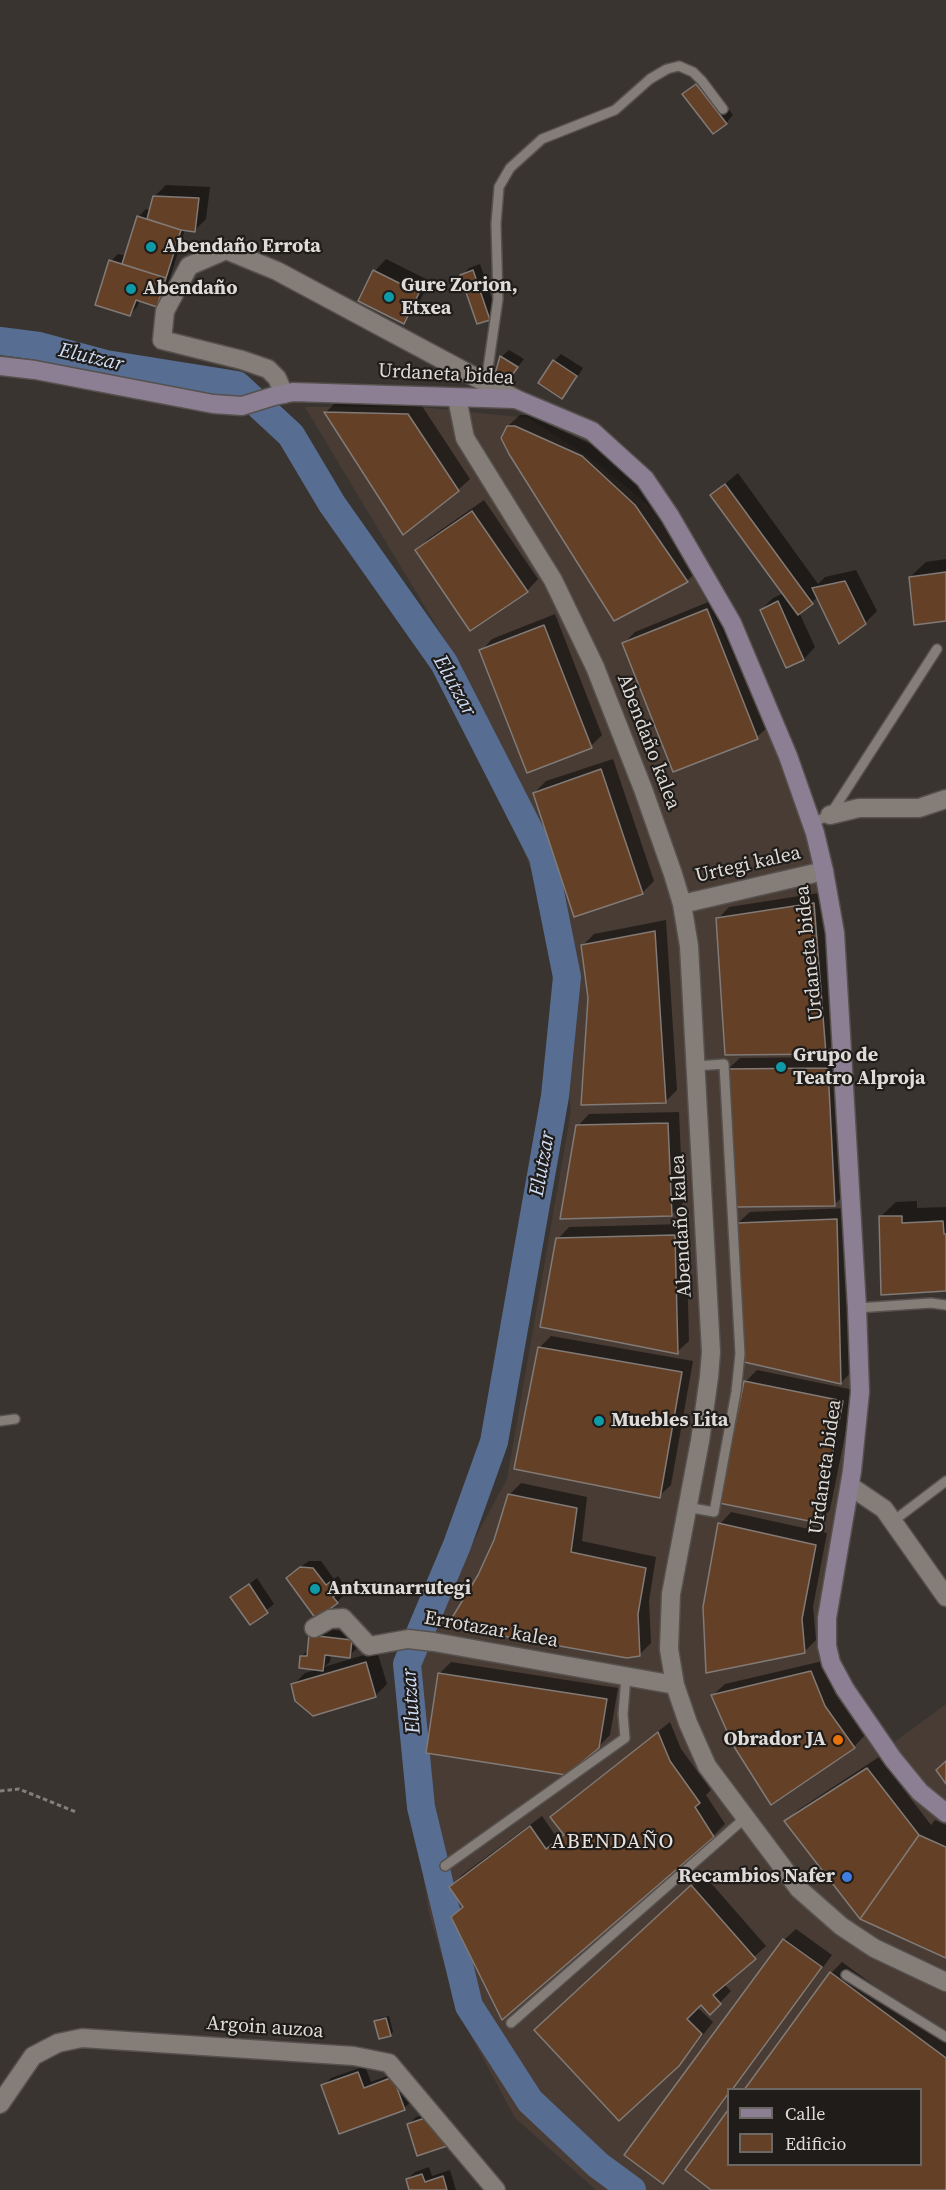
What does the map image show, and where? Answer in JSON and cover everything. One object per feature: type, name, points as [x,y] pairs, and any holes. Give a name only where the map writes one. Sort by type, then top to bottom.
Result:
[{"type":"street","points":[[279,395],[277,378],[268,369],[242,360],[162,340],[165,311],[189,266],[226,250],[277,271],[516,399]]},
{"type":"street","name":"Urdaneta bidea","points":[[0,366],[35,370],[213,404],[242,406],[293,392],[516,399],[592,431],[645,479],[670,516],[732,623],[788,756],[812,823],[824,871],[835,933],[860,1392],[850,1486],[827,1618],[827,1646],[831,1663],[844,1689],[893,1759],[920,1792],[946,1813]]},
{"type":"street","name":"Abendaño kalea","points":[[457,398],[465,438],[553,580],[595,667],[643,789],[682,904],[689,946],[711,1352],[710,1377],[671,1594],[669,1649],[675,1685],[706,1766],[799,1889],[841,1926],[874,1948],[946,1982]]},
{"type":"street","points":[[830,815],[859,808],[919,808],[946,799]]},
{"type":"street","name":"Urtegi kalea","points":[[682,904],[824,871]]},
{"type":"street","points":[[850,1486],[884,1509],[946,1597]]},
{"type":"street","name":"Errotazar kalea","points":[[314,1628],[330,1619],[343,1618],[369,1646],[408,1639],[434,1642],[675,1685]]},
{"type":"street","name":"Argoin auzoa","points":[[0,2104],[33,2056],[58,2043],[82,2038],[354,2056],[389,2063],[495,2190]]},
{"type":"lane","points":[[486,382],[498,299],[496,224],[499,187],[510,168],[542,139],[615,110],[650,79],[667,69],[679,66],[693,72],[723,109]]},
{"type":"lane","points":[[812,823],[830,815],[937,649]]},
{"type":"lane","points":[[687,1507],[714,1512],[736,1392],[740,1353],[724,1064],[696,1066]]},
{"type":"lane","points":[[857,1308],[931,1303],[946,1305]]},
{"type":"lane","points":[[0,1421],[15,1419]]},
{"type":"lane","points":[[892,1522],[946,1481]]},
{"type":"lane","points":[[445,1866],[625,1738],[623,1714],[626,1676]]},
{"type":"lane","points":[[511,2024],[745,1818]]},
{"type":"lane","points":[[846,1975],[946,2037]]},
{"type":"path","points":[[0,1791],[19,1789],[76,1812]]},
{"type":"shaded area","points":[[305,407],[421,407],[528,418],[589,457],[662,516],[803,797],[826,897],[853,1359],[854,1421],[817,1630],[826,1673],[877,1755],[946,1704],[946,2190],[596,2190],[515,2118],[458,2012],[429,1913],[403,1748],[431,1620],[507,1479],[571,1111],[550,920],[504,799],[455,657]]},
{"type":"building","points":[[696,84],[727,124],[713,134],[682,94]]},
{"type":"building","points":[[153,196],[199,198],[195,232],[147,219]]},
{"type":"building","name":"Abendaño Errota","points":[[137,216],[181,230],[166,278],[122,264]]},
{"type":"building","name":"Abendaño","points":[[109,260],[166,278],[157,307],[136,300],[130,316],[95,305]]},
{"type":"building","name":"Gure Zorion, Etxea","points":[[373,270],[419,293],[404,324],[358,301]]},
{"type":"building","points":[[473,270],[490,320],[477,324],[460,275]]},
{"type":"building","points":[[500,356],[518,367],[507,382],[495,374]]},
{"type":"building","points":[[553,360],[577,376],[562,399],[538,383]]},
{"type":"building","points":[[324,412],[408,414],[459,491],[403,535]]},
{"type":"building","points":[[507,426],[515,426],[582,456],[635,505],[688,582],[614,621],[509,454],[501,438]]},
{"type":"building","points":[[725,484],[813,604],[798,615],[710,495]]},
{"type":"building","points":[[472,511],[528,592],[470,631],[415,550]]},
{"type":"building","points":[[946,572],[946,621],[914,625],[909,577]]},
{"type":"building","points":[[845,581],[866,624],[839,644],[812,588]]},
{"type":"building","points":[[778,601],[804,660],[786,668],[760,610]]},
{"type":"building","points":[[707,609],[758,739],[673,772],[622,643]]},
{"type":"building","points":[[544,625],[592,748],[527,773],[479,650]]},
{"type":"building","points":[[601,769],[643,894],[574,917],[533,793]]},
{"type":"building","points":[[814,903],[826,1054],[725,1055],[716,918]]},
{"type":"building","points":[[655,931],[666,1103],[581,1105],[588,998],[581,945]]},
{"type":"building","points":[[828,1068],[835,1206],[733,1207],[726,1069]]},
{"type":"building","points":[[668,1123],[672,1216],[560,1219],[576,1125]]},
{"type":"building","points":[[879,1216],[902,1216],[902,1223],[943,1221],[944,1234],[946,1234],[946,1291],[881,1295]]},
{"type":"building","points":[[837,1219],[841,1384],[744,1362],[737,1223]]},
{"type":"building","points":[[675,1235],[678,1354],[540,1327],[556,1238]]},
{"type":"building","name":"Muebles Lita","points":[[538,1347],[682,1372],[660,1498],[514,1469]]},
{"type":"building","points":[[744,1381],[843,1401],[819,1523],[719,1503]]},
{"type":"building","points":[[508,1494],[577,1508],[571,1552],[646,1568],[638,1614],[640,1656],[627,1658],[447,1626],[478,1575],[494,1540]]},
{"type":"building","points":[[718,1523],[816,1545],[802,1619],[805,1653],[706,1673],[703,1607]]},
{"type":"building","name":"Antxunarrutegi","points":[[300,1567],[313,1568],[326,1585],[330,1582],[338,1593],[333,1597],[338,1603],[316,1619],[286,1578]]},
{"type":"building","points":[[249,1584],[268,1613],[250,1625],[230,1597]]},
{"type":"building","points":[[309,1635],[352,1640],[350,1658],[325,1655],[323,1671],[299,1668],[300,1656],[307,1656]]},
{"type":"building","points":[[366,1662],[376,1697],[313,1716],[295,1701],[291,1684]]},
{"type":"building","points":[[811,1671],[825,1706],[855,1748],[771,1805],[733,1745],[711,1695]]},
{"type":"building","points":[[438,1673],[607,1699],[599,1748],[566,1775],[426,1753]]},
{"type":"building","points":[[658,1732],[670,1761],[700,1803],[695,1807],[714,1837],[502,2020],[451,1917],[463,1907],[449,1887],[530,1826],[546,1849],[564,1835],[550,1817]]},
{"type":"building","points":[[946,1761],[946,1784],[936,1770]]},
{"type":"building","points":[[867,1768],[919,1835],[860,1919],[784,1821]]},
{"type":"building","points":[[919,1835],[946,1847],[946,1958],[860,1919]]},
{"type":"building","points":[[691,1885],[756,1959],[713,1995],[721,2004],[710,2015],[701,2005],[687,2019],[702,2034],[679,2066],[619,2121],[534,2030]]},
{"type":"building","points":[[783,1939],[822,1967],[733,2088],[727,2088],[727,2095],[663,2184],[624,2155]]},
{"type":"building","points":[[830,1972],[946,2058],[945,2190],[711,2190],[685,2170],[727,2111],[727,2166],[922,2166],[922,2088],[745,2088]]},
{"type":"building","points":[[386,2018],[391,2036],[379,2039],[374,2021]]},
{"type":"building","points":[[358,2072],[364,2088],[393,2077],[405,2110],[339,2134],[321,2085]]},
{"type":"building","points":[[425,2118],[447,2146],[417,2156],[407,2124]]},
{"type":"building","points":[[422,2174],[425,2182],[443,2176],[447,2190],[409,2190],[406,2179]]},
{"type":"waterway","name":"Elutzar","points":[[0,341],[39,346],[106,364],[237,385],[291,435],[332,504],[444,663],[543,857],[567,977],[555,1096],[494,1442],[457,1545],[407,1664],[421,1807],[469,2006],[530,2101],[598,2165],[632,2190]]},
{"type":"place","name":"Abendaño Errota","points":[[151,247]]},
{"type":"place","name":"Abendaño","points":[[131,289]]},
{"type":"place","name":"Gure Zorion, Etxea","points":[[389,297]]},
{"type":"place","name":"Grupo de Teatro Alproja","points":[[781,1067]]},
{"type":"place","name":"Muebles Lita","points":[[599,1421]]},
{"type":"place","name":"Antxunarrutegi","points":[[315,1589]]},
{"type":"place","name":"Obrador JA","points":[[838,1740]]},
{"type":"place","name":"Recambios Nafer","points":[[847,1877]]},
{"type":"district","name":"ABENDAÑO","points":[[613,1843]]}]
